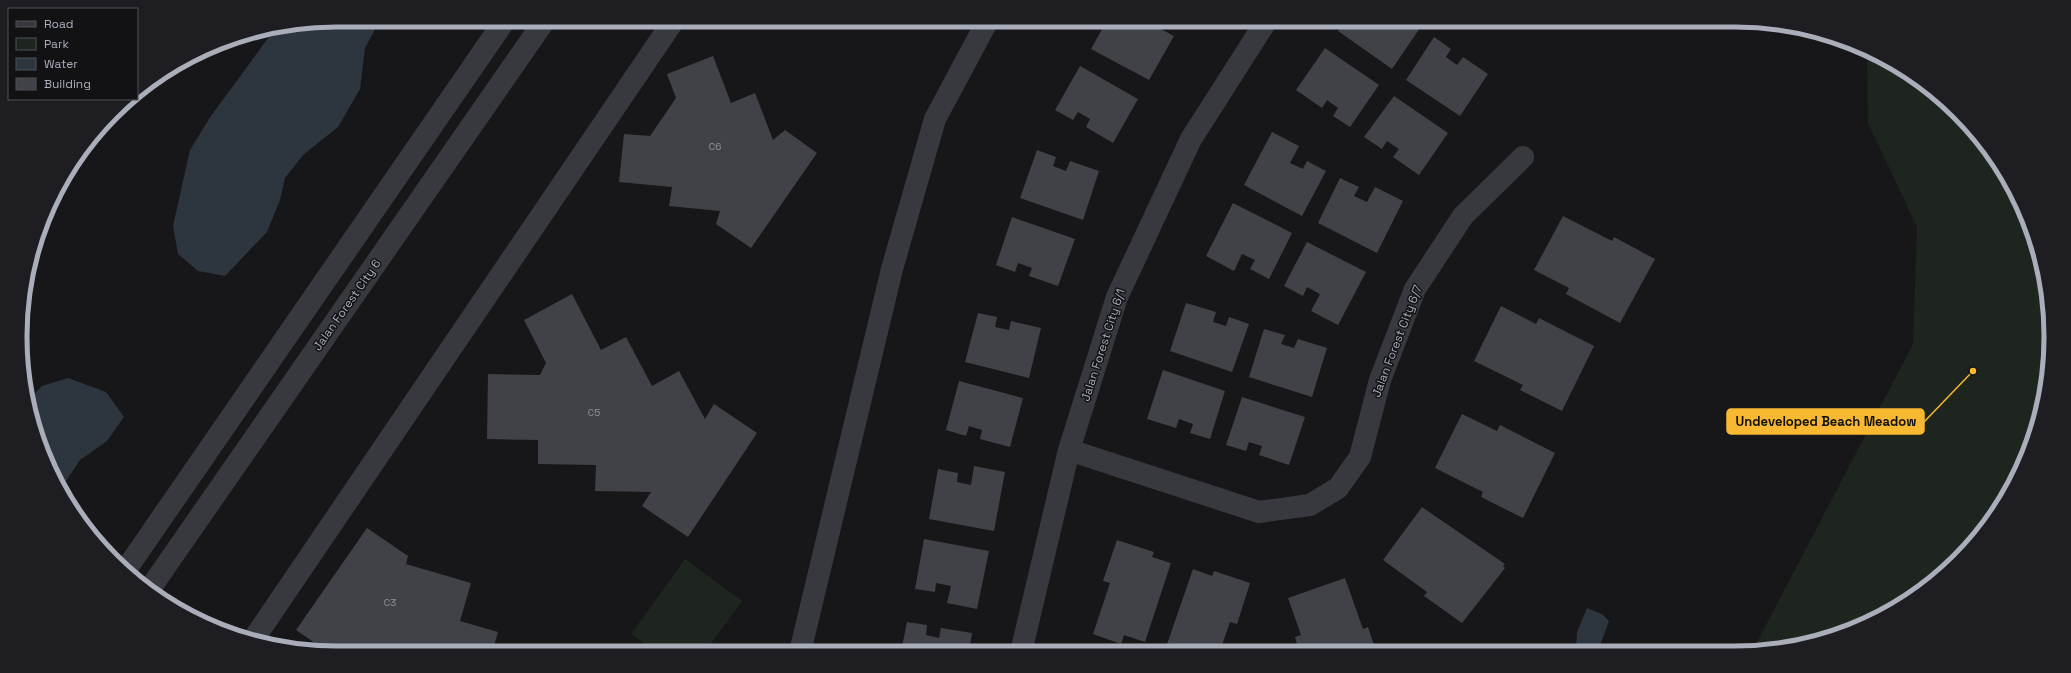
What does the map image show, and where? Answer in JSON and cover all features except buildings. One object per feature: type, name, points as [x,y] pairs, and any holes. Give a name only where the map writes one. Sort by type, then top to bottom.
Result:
[{"type":"street","points":[[128,565],[500,27]]},
{"type":"street","name":"Jalan Forest City 6","points":[[152,585],[540,27]]},
{"type":"street","points":[[256,635],[669,27]]},
{"type":"street","points":[[801,646],[892,269],[935,118],[984,27]]},
{"type":"street","name":"Jalan Forest City 6/1","points":[[1022,646],[1069,450],[1117,297],[1191,139],[1263,27]]},
{"type":"street","name":"Jalan Forest City 6/7","points":[[1069,450],[1259,512],[1310,505],[1338,488],[1360,457],[1380,380],[1415,289],[1463,216],[1523,157]]},
{"type":"green space","points":[[1867,57],[1889,68],[1906,79],[1939,104],[1967,132],[1980,148],[2003,182],[2028,237],[2038,276],[2044,336],[2038,397],[2028,436],[2003,491],[1980,525],[1967,541],[1939,569],[1923,582],[1889,605],[1834,630],[1795,640],[1756,645],[1913,344],[1917,227],[1868,123]]},
{"type":"green space","points":[[685,559],[742,601],[709,646],[648,646],[631,634]]},
{"type":"water","points":[[376,27],[365,48],[360,89],[338,127],[303,155],[285,178],[280,200],[267,232],[225,276],[198,271],[178,254],[173,226],[190,150],[211,116],[271,34],[316,28]]},
{"type":"water","points":[[68,378],[106,392],[124,417],[107,441],[80,460],[64,484],[43,436],[33,397],[33,395],[42,386]]},
{"type":"water","points":[[1587,608],[1602,614],[1609,621],[1600,646],[1576,646],[1577,632]]},
{"type":"place","name":"Undeveloped Beach Meadow","points":[[1973,371]]}]
